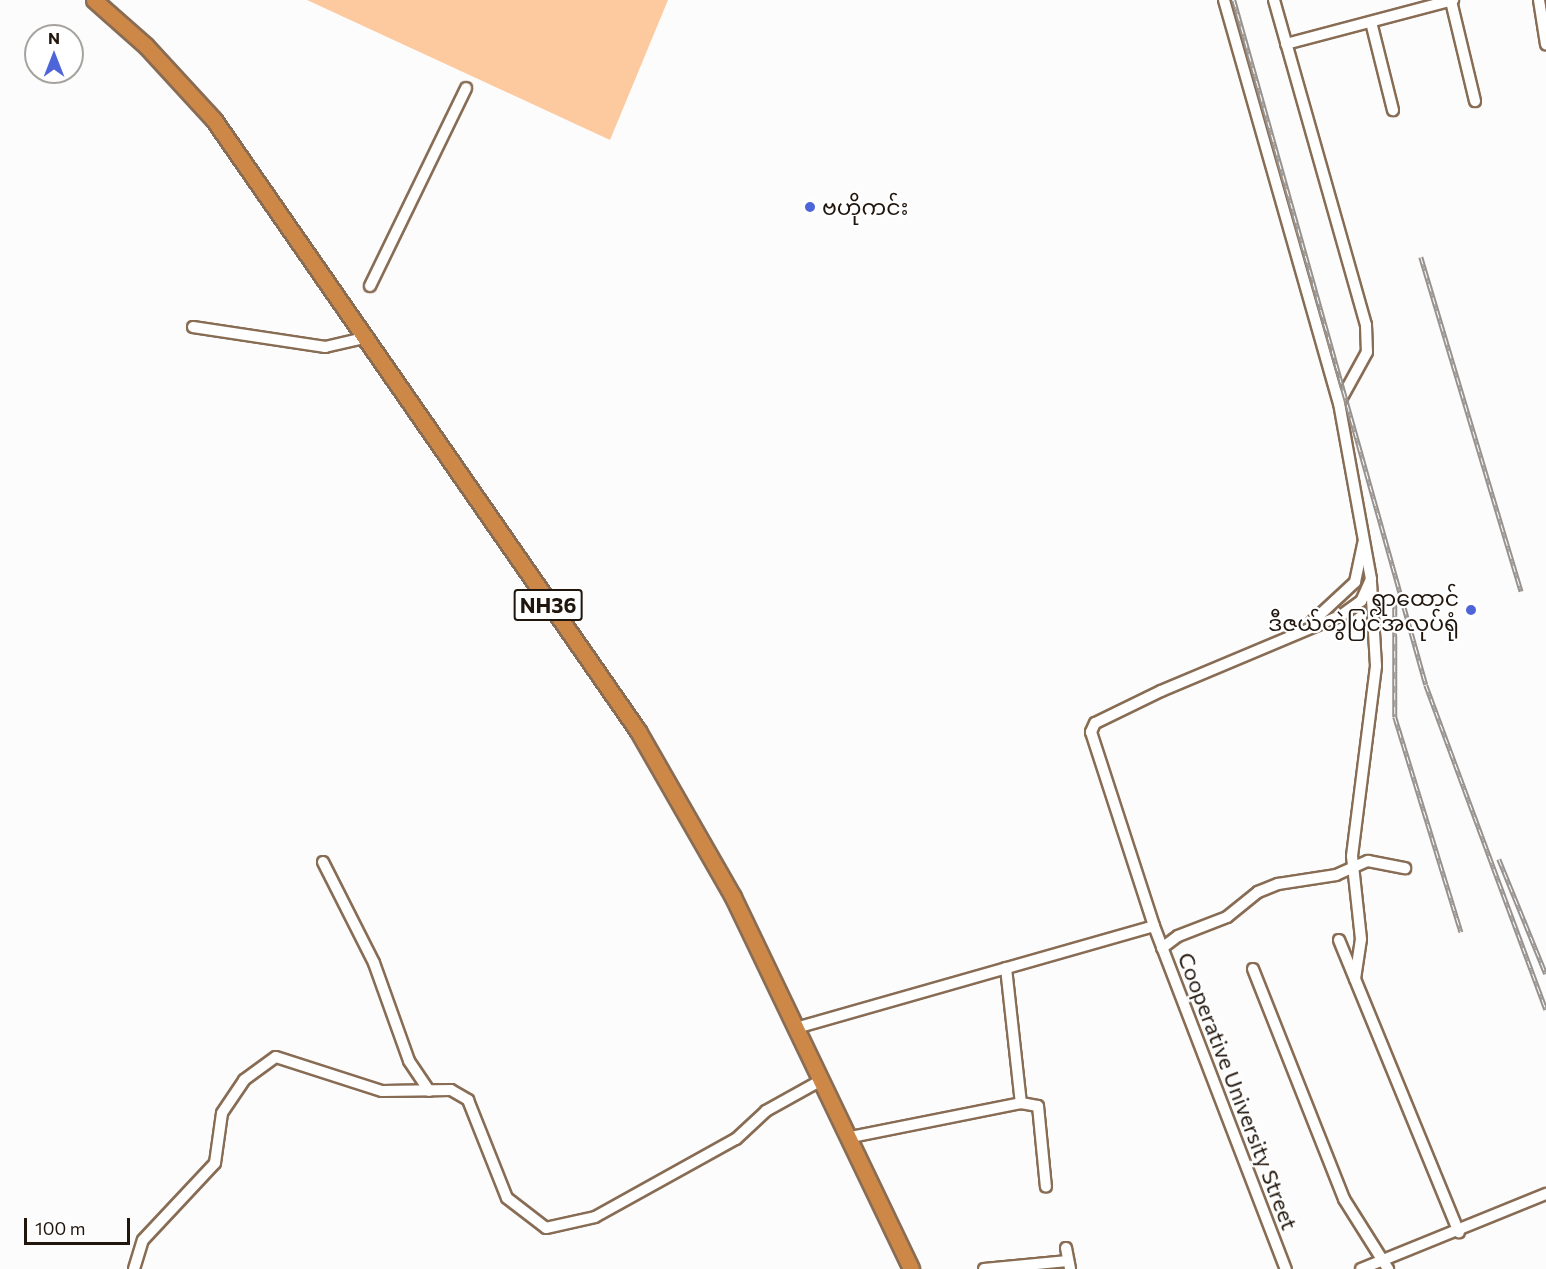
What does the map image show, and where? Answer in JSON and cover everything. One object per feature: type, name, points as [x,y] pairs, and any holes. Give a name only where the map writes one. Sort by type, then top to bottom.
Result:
[{"type":"highway","name":"NH36","points":[[94,0],[203,107],[368,337],[638,732],[733,897],[820,1081],[851,1137],[910,1269]]},
{"type":"street","points":[[1224,0],[1339,403],[1371,579],[1376,666],[1352,868],[1361,939],[1355,979]]},
{"type":"street","points":[[1274,0],[1366,325],[1367,352],[1339,403]]},
{"type":"street","points":[[1286,44],[1452,0],[1475,101]]},
{"type":"street","points":[[1539,0],[1546,44]]},
{"type":"street","points":[[1371,22],[1393,110]]},
{"type":"street","points":[[370,286],[466,88]]},
{"type":"street","points":[[193,327],[325,347],[368,337]]},
{"type":"street","points":[[1295,632],[1324,614],[1355,582],[1364,540]]},
{"type":"street","points":[[1295,632],[1352,609],[1371,579]]},
{"type":"street","name":"Cooperative University Street","points":[[1286,1269],[1162,948],[1092,745],[1095,723],[1295,632]]},
{"type":"street","points":[[1162,948],[1227,917],[1258,892],[1352,868],[1368,861],[1405,868]]},
{"type":"street","points":[[323,862],[374,963],[409,1061],[429,1091]]},
{"type":"street","points":[[796,1028],[1154,926]]},
{"type":"street","points":[[1339,940],[1459,1232]]},
{"type":"street","points":[[1006,968],[1021,1103]]},
{"type":"street","points":[[1253,969],[1336,1180],[1386,1265]]},
{"type":"street","points":[[134,1269],[143,1240],[215,1163],[222,1113],[244,1080],[276,1057],[382,1091],[451,1090],[468,1100],[507,1198],[546,1228],[595,1217],[736,1139],[766,1112],[820,1081]]},
{"type":"street","points":[[851,1137],[1021,1103],[1042,1112],[1046,1187]]},
{"type":"street","points":[[1361,1269],[1386,1265],[1546,1194]]},
{"type":"street","points":[[984,1269],[1069,1265],[1066,1248]]},
{"type":"shaded area","points":[[307,0],[668,0],[610,140]]},
{"type":"railway","points":[[1234,0],[1426,685],[1546,1009]]},
{"type":"railway","points":[[1421,257],[1521,591]]},
{"type":"railway","points":[[1395,595],[1395,717],[1461,932]]},
{"type":"railway","points":[[1499,859],[1546,974]]},
{"type":"place","name":"ဗဟိုကင်း","points":[[810,207]]},
{"type":"place","name":"ရွာထောင် ဒီဇယ်တွဲပြင်အလုပ်ရုံ","points":[[1471,610]]}]
